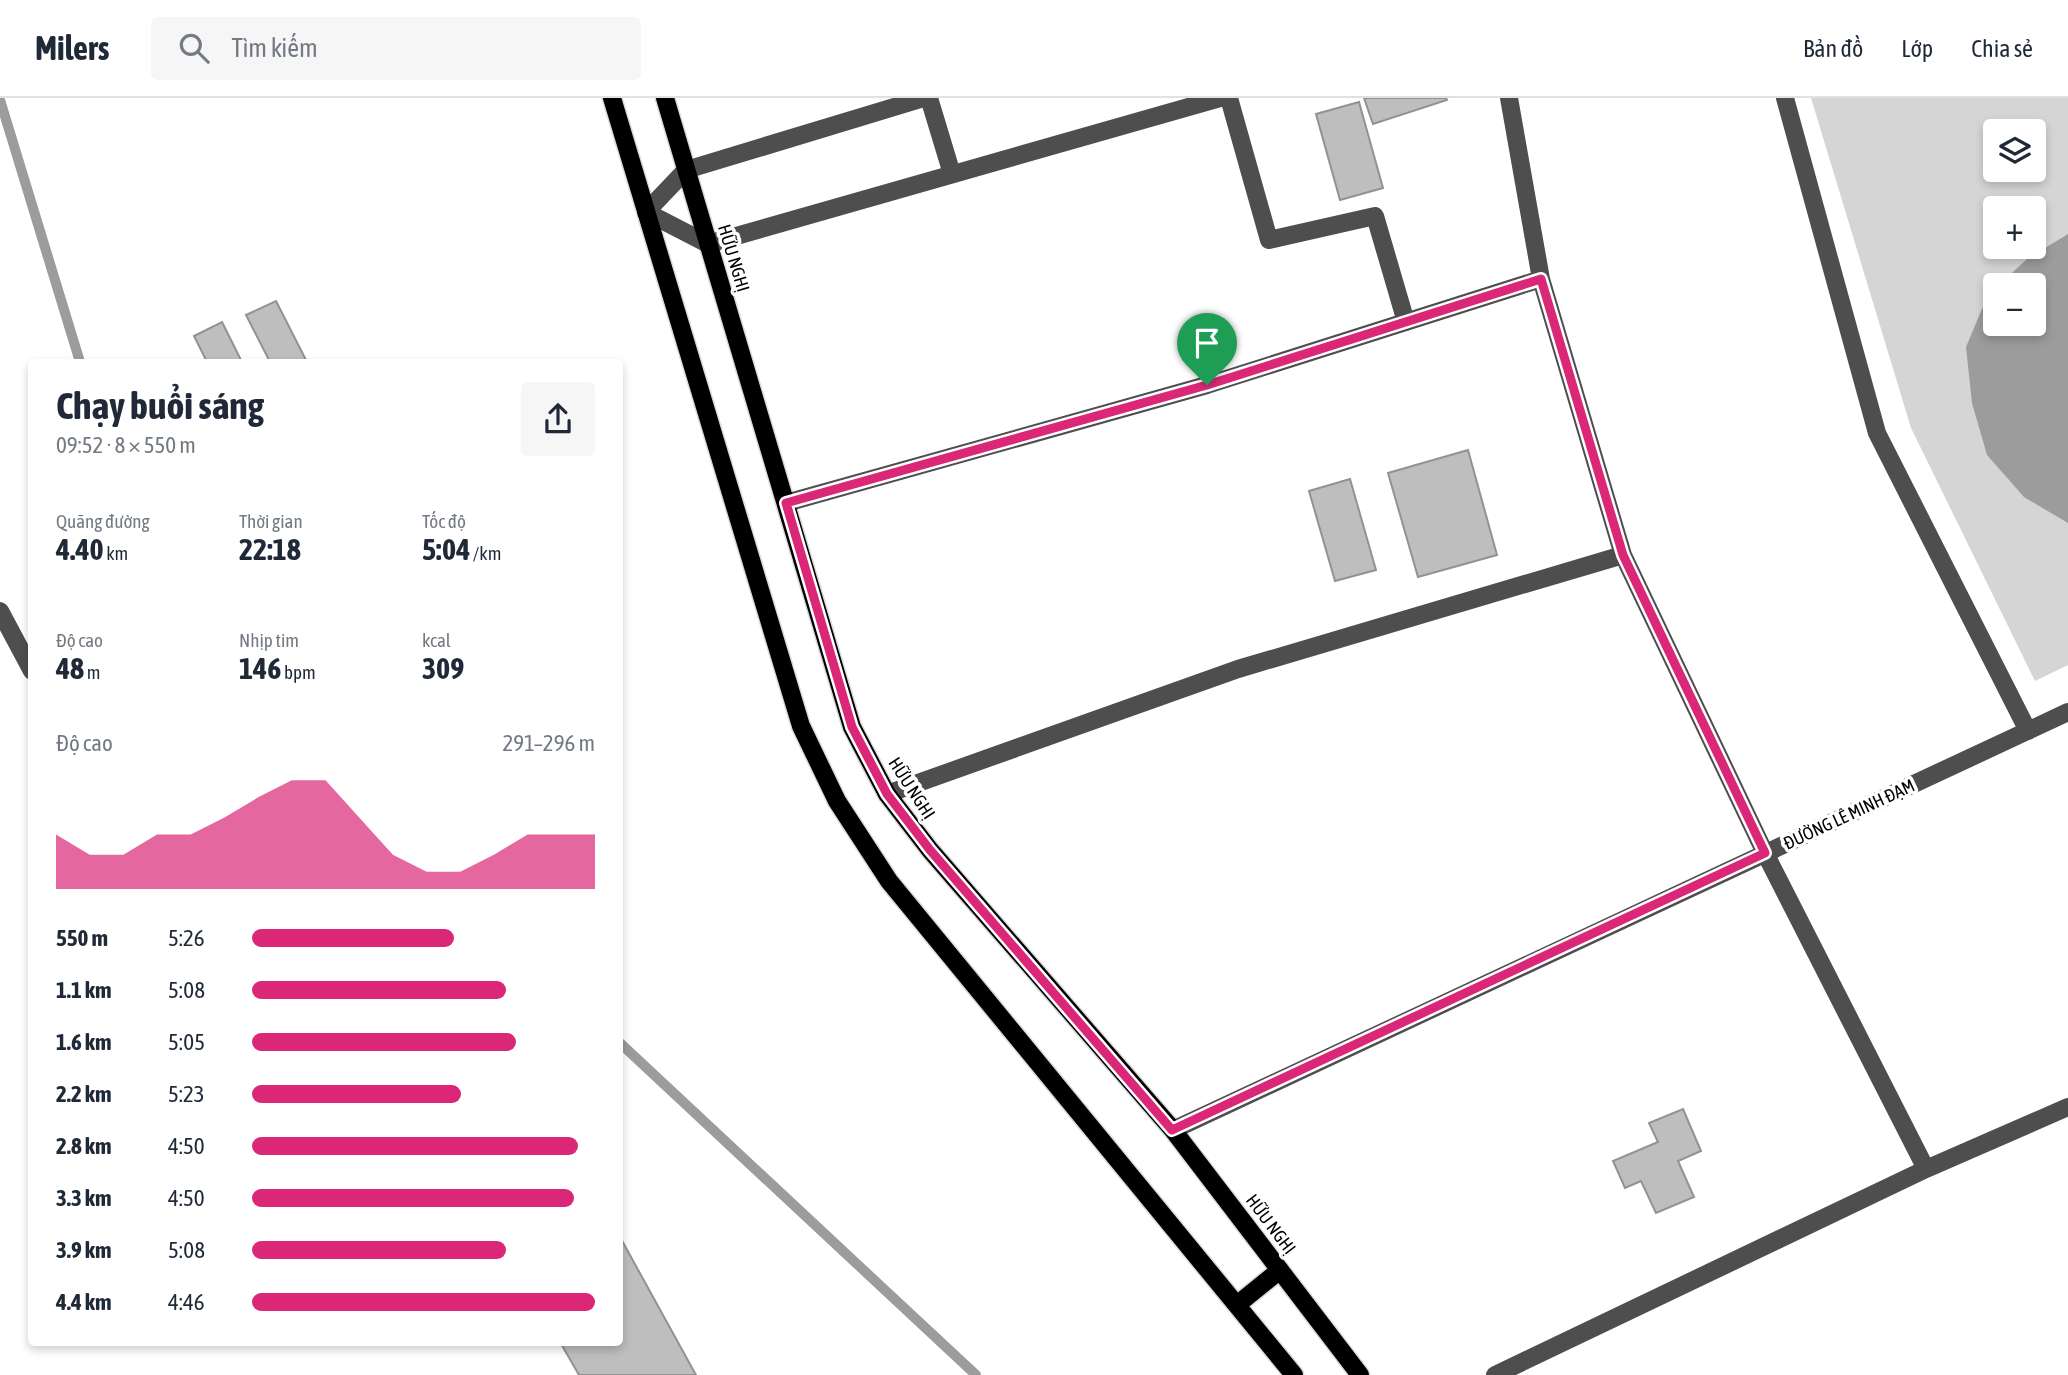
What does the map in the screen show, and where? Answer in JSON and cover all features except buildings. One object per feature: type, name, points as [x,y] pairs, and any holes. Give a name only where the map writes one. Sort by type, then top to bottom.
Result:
[{"type":"main road","points":[[612,98],[801,726],[837,801],[889,881],[1294,1375]]},
{"type":"main road","name":"HỮU NGHỊ","points":[[664,98],[852,727],[887,794],[930,850],[1172,1130],[1360,1375]]},
{"type":"main road","points":[[1237,1304],[1280,1270]]},
{"type":"street","points":[[952,174],[927,98],[686,170],[646,212],[708,244],[1220,98]]},
{"type":"street","points":[[1229,98],[1269,240],[1375,216],[1406,322]]},
{"type":"street","points":[[1509,98],[1541,279],[1623,555],[1765,853],[1926,1169]]},
{"type":"street","points":[[1785,98],[1877,433],[2028,731]]},
{"type":"street","points":[[786,503],[1207,385],[1541,279]]},
{"type":"street","points":[[887,794],[1238,670],[1623,555]]},
{"type":"street","points":[[0,611],[28,664]]},
{"type":"street","name":"ĐƯỜNG LÊ MINH ĐẠM","points":[[1172,1130],[2068,712]]},
{"type":"street","points":[[1495,1375],[1926,1169],[2068,1107]]},
{"type":"shaded area","points":[[1811,98],[2068,98],[2068,665],[2035,681],[1911,428]]},
{"type":"shaded area","points":[[2068,234],[2068,523],[2024,497],[1987,455],[1972,403],[1966,347],[1983,307],[1983,336],[2046,336],[2046,273],[2012,273],[2027,259],[2046,259],[2046,247]]},
{"type":"waterway","points":[[0,100],[79,359]]},
{"type":"waterway","points":[[623,1046],[976,1375]]},
{"type":"route","points":[[1541,279],[1623,555],[1765,853],[1172,1130],[930,850],[887,794],[852,727],[786,503],[1207,385],[1541,279]]}]
